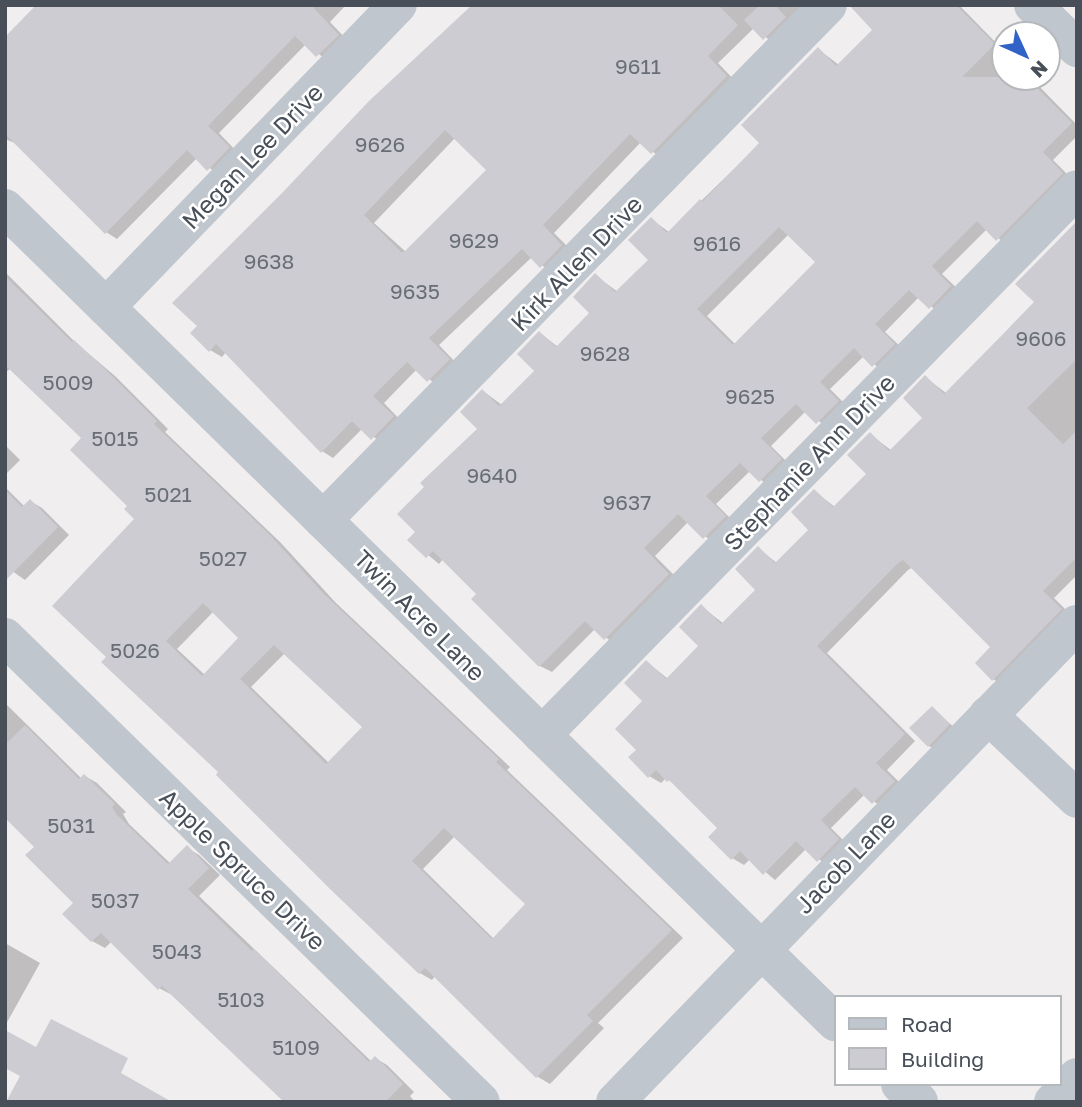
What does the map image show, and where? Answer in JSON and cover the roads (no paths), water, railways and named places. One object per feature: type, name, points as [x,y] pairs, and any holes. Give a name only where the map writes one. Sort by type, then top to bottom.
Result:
[{"type":"street","name":"Megan Lee Drive","points":[[106,307],[398,5]]},
{"type":"street","name":"Kirk Allen Drive","points":[[323,520],[828,5]]},
{"type":"street","points":[[1032,5],[1077,48]]},
{"type":"street","name":"Stephanie Ann Drive","points":[[542,735],[1077,189]]},
{"type":"street","name":"Twin Acre Lane","points":[[5,208],[834,1021]]},
{"type":"street","name":"Jacob Lane","points":[[615,1102],[1077,624]]},
{"type":"street","name":"Apple Spruce Drive","points":[[5,637],[481,1102]]},
{"type":"street","points":[[988,715],[1077,799]]},
{"type":"street","points":[[1053,1102],[1077,1077]]},
{"type":"street","points":[[903,1086],[919,1102]]}]
